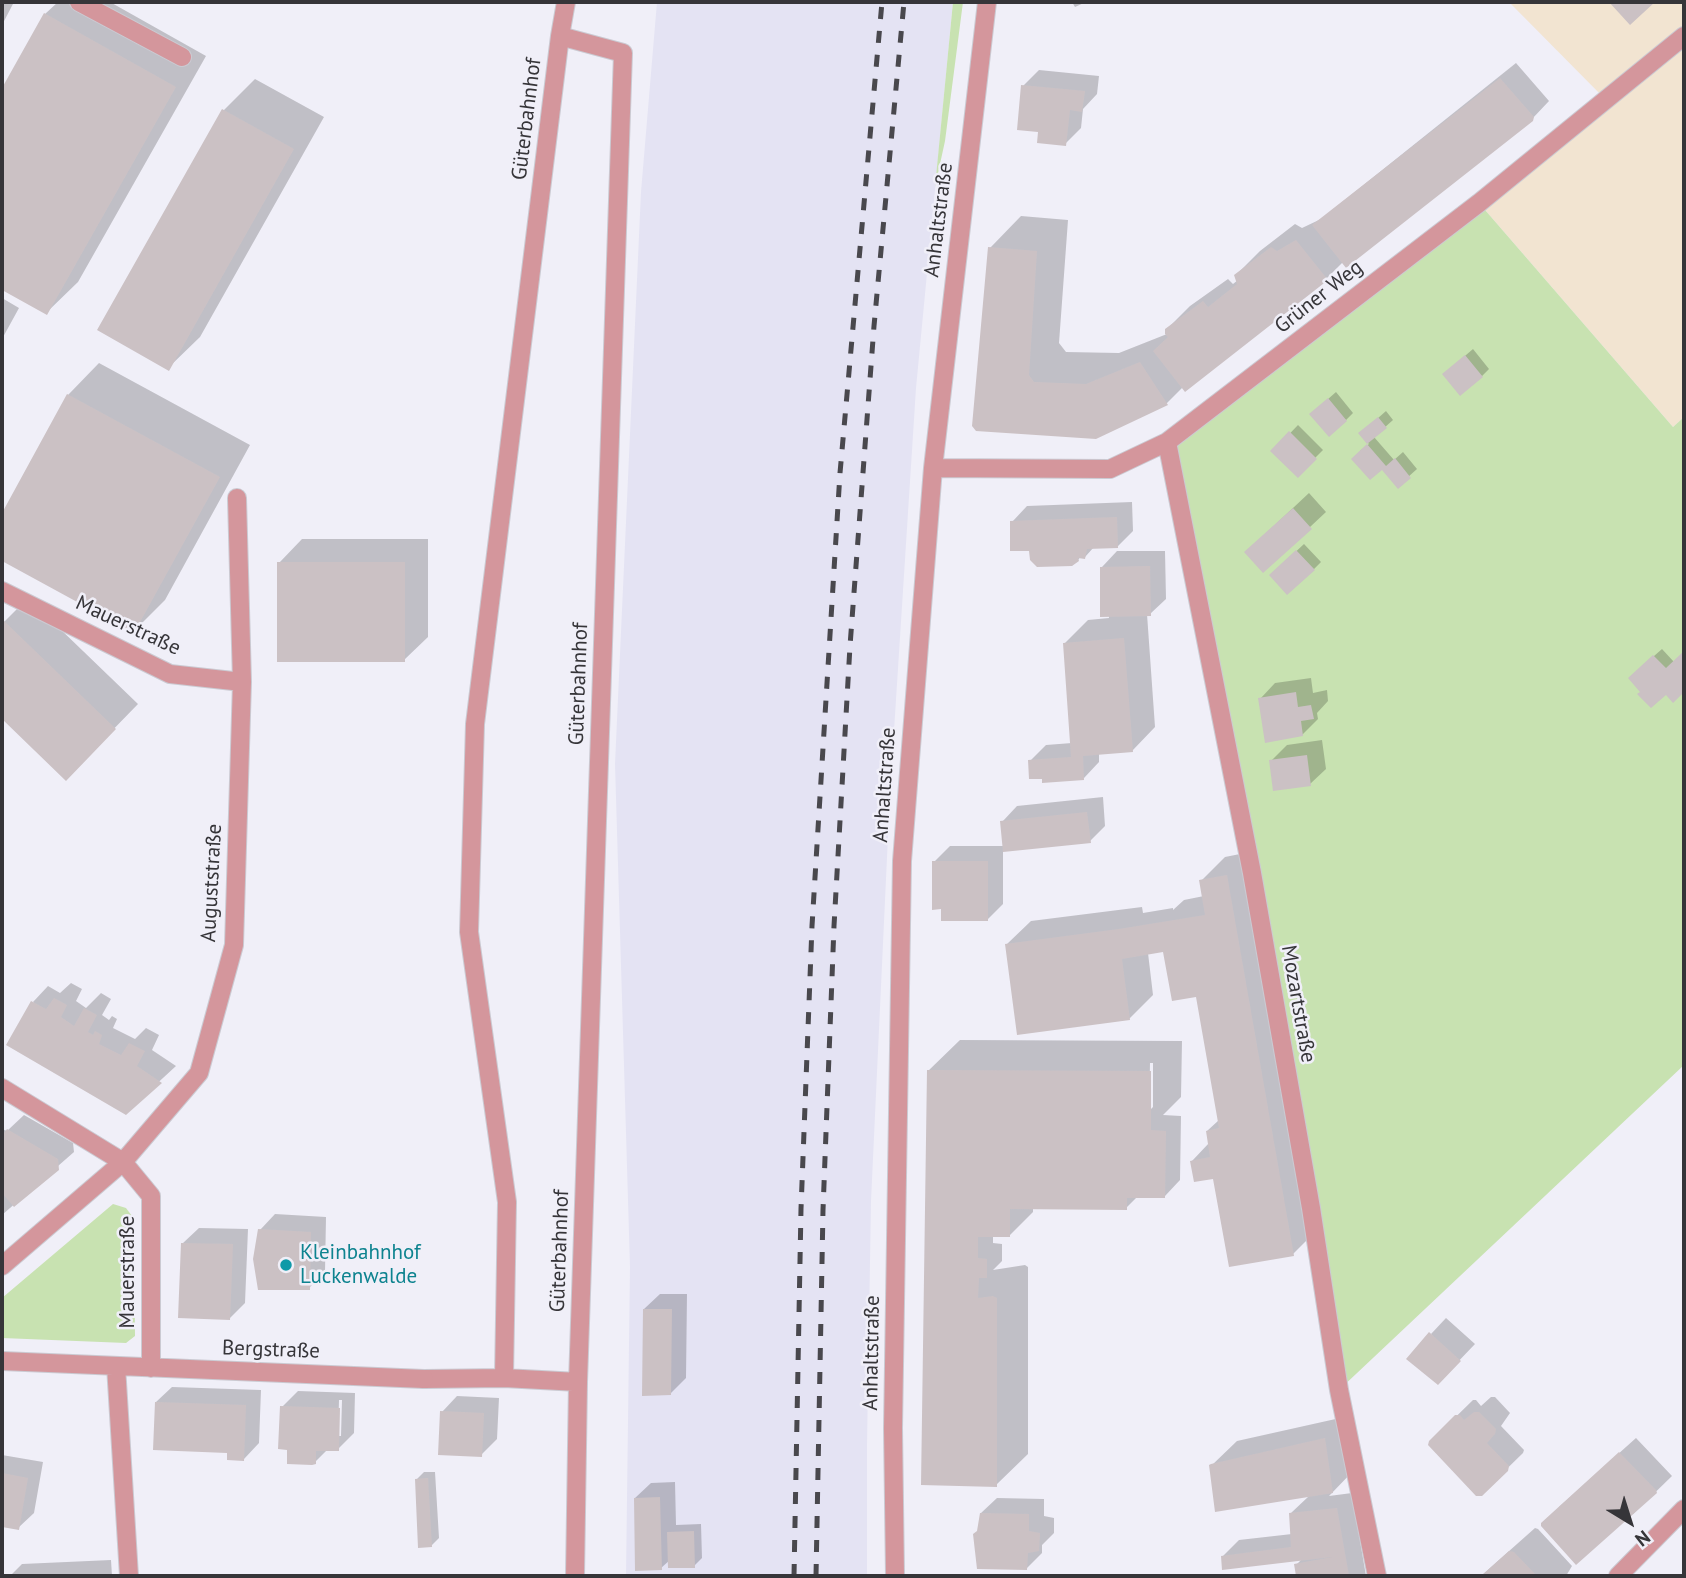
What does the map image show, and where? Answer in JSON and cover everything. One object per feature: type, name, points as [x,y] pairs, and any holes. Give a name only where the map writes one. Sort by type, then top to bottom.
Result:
[{"type":"street","points":[[79,2],[182,57]]},
{"type":"street","name":"Güterbahnhof","points":[[504,1378],[507,1202],[469,932],[475,724],[566,2]]},
{"type":"street","name":"Anhaltstraße","points":[[895,1576],[893,1428],[902,862],[933,468],[987,2]]},
{"type":"street","name":"Güterbahnhof","points":[[560,36],[623,53],[578,1382],[575,1576]]},
{"type":"street","name":"Grüner Weg","points":[[933,468],[1110,469],[1167,442],[1479,203],[1684,36]]},
{"type":"street","name":"Mozartstraße","points":[[1167,442],[1252,873],[1311,1208],[1339,1390],[1377,1576]]},
{"type":"street","name":"Auguststraße","points":[[2,1266],[123,1162],[199,1073],[234,945],[242,682],[237,498]]},
{"type":"street","name":"Mauerstraße","points":[[2,591],[170,674],[242,682]]},
{"type":"street","name":"Mauerstraße","points":[[2,1088],[123,1162],[151,1196],[150,1367]]},
{"type":"street","name":"Bergstraße","points":[[2,1361],[424,1379],[504,1378]]},
{"type":"street","points":[[116,1366],[129,1576]]},
{"type":"street","points":[[504,1378],[578,1382]]},
{"type":"street","points":[[1618,1576],[1684,1509]]},
{"type":"shaded area","points":[[657,2],[953,2],[916,388],[890,793],[871,1201],[867,1576],[626,1576],[630,1267],[615,764],[641,192]]},
{"type":"shaded area","points":[[1509,2],[1684,2],[1684,417],[1673,427],[1479,203],[1605,99]]},
{"type":"green space","points":[[953,2],[963,2],[945,141],[935,187]]},
{"type":"green space","points":[[1479,203],[1673,427],[1684,417],[1684,1065],[1339,1390],[1167,442]]},
{"type":"green space","points":[[113,1204],[126,1208],[134,1225],[135,1336],[126,1343],[2,1338],[2,1298]]},
{"type":"building","points":[[1609,2],[1655,2],[1630,25]]},
{"type":"building","points":[[44,13],[176,87],[47,315],[2,290],[2,88]]},
{"type":"building","points":[[1500,78],[1534,117],[1533,121],[1346,268],[1312,225]]},
{"type":"building","points":[[1021,85],[1085,91],[1082,112],[1070,110],[1066,146],[1037,143],[1038,132],[1017,130]]},
{"type":"building","points":[[222,109],[294,149],[169,371],[97,330]]},
{"type":"building","points":[[1296,240],[1328,280],[1185,392],[1153,351],[1168,337],[1165,329],[1203,301],[1208,307],[1237,284],[1234,275],[1271,247],[1277,251]]},
{"type":"building","points":[[988,247],[1037,251],[1029,375],[1034,382],[1086,384],[1140,362],[1168,405],[1096,439],[976,431],[972,426]]},
{"type":"building","points":[[1465,355],[1483,377],[1460,396],[1442,374]]},
{"type":"building","points":[[67,394],[220,477],[134,633],[2,561],[2,513]]},
{"type":"building","points":[[1328,398],[1347,421],[1329,437],[1309,414]]},
{"type":"building","points":[[1378,417],[1387,428],[1367,444],[1358,433]]},
{"type":"building","points":[[1289,431],[1317,459],[1298,478],[1270,451]]},
{"type":"building","points":[[1367,444],[1386,466],[1395,458],[1411,478],[1398,489],[1382,470],[1370,480],[1351,459]]},
{"type":"building","points":[[1293,508],[1312,529],[1263,573],[1244,552]]},
{"type":"building","points":[[1117,517],[1118,548],[1087,549],[1085,559],[1078,558],[1079,561],[1072,566],[1037,567],[1030,560],[1029,551],[1010,551],[1010,521]]},
{"type":"building","points":[[1296,550],[1315,570],[1287,595],[1269,575]]},
{"type":"building","points":[[277,562],[405,562],[405,662],[277,662]]},
{"type":"building","points":[[1150,566],[1151,616],[1100,617],[1100,567]]},
{"type":"building","points":[[2,619],[116,729],[66,781],[2,719]]},
{"type":"building","points":[[1124,638],[1133,752],[1083,756],[1084,780],[1042,783],[1042,779],[1029,779],[1028,760],[1071,757],[1063,643]]},
{"type":"building","points":[[1684,651],[1684,692],[1673,703],[1666,695],[1651,708],[1637,694],[1640,692],[1628,678],[1653,655],[1666,668]]},
{"type":"building","points":[[1296,692],[1298,707],[1311,705],[1314,719],[1301,721],[1303,736],[1265,743],[1258,698]]},
{"type":"building","points":[[1307,755],[1311,786],[1273,791],[1269,760]]},
{"type":"building","points":[[1087,812],[1091,843],[1003,852],[1000,821]]},
{"type":"building","points":[[932,861],[988,861],[988,921],[941,921],[941,909],[932,910]]},
{"type":"building","points":[[1227,875],[1294,1256],[1229,1267],[1213,1179],[1194,1182],[1190,1161],[1210,1157],[1206,1131],[1219,1128],[1196,997],[1172,1001],[1163,952],[1122,959],[1130,1020],[1017,1035],[1005,944],[1205,915],[1199,880]]},
{"type":"building","points":[[54,998],[67,1005],[61,1017],[74,1026],[84,1008],[97,1015],[88,1032],[93,1035],[95,1031],[102,1035],[99,1044],[121,1055],[129,1043],[145,1051],[137,1066],[162,1083],[126,1115],[6,1045],[31,1001],[46,1009]]},
{"type":"building","points":[[927,1070],[1151,1071],[1151,1130],[1166,1131],[1165,1198],[1127,1198],[1127,1210],[1010,1209],[1010,1237],[978,1237],[978,1258],[987,1259],[987,1278],[979,1278],[978,1298],[997,1298],[997,1487],[921,1485]]},
{"type":"building","points":[[7,1129],[58,1159],[59,1170],[14,1207],[2,1193],[2,1136]]},
{"type":"building","points":[[258,1229],[311,1232],[310,1290],[258,1290],[253,1259]]},
{"type":"building","points":[[181,1243],[233,1244],[230,1320],[178,1318]]},
{"type":"building","points":[[643,1309],[672,1309],[671,1395],[642,1396]]},
{"type":"building","points":[[1429,1332],[1461,1361],[1438,1385],[1406,1359]]},
{"type":"building","points":[[155,1402],[246,1405],[244,1461],[227,1460],[227,1453],[153,1450]]},
{"type":"building","points":[[280,1406],[340,1408],[339,1451],[316,1451],[316,1464],[312,1465],[287,1464],[287,1450],[278,1449]]},
{"type":"building","points":[[440,1411],[484,1413],[482,1457],[438,1455]]},
{"type":"building","points":[[1474,1412],[1479,1412],[1496,1429],[1487,1443],[1509,1466],[1508,1471],[1482,1496],[1476,1496],[1428,1445],[1455,1415],[1460,1415],[1464,1420]]},
{"type":"building","points":[[1325,1438],[1333,1493],[1215,1512],[1209,1465]]},
{"type":"building","points":[[1619,1452],[1657,1493],[1576,1565],[1541,1523]]},
{"type":"building","points":[[2,1473],[28,1478],[19,1530],[2,1527]]},
{"type":"building","points":[[428,1478],[432,1547],[418,1548],[415,1479]]},
{"type":"building","points":[[660,1497],[662,1570],[635,1571],[634,1498]]},
{"type":"building","points":[[1337,1508],[1349,1576],[1296,1576],[1294,1564],[1332,1557],[1222,1570],[1221,1556],[1291,1547],[1289,1513]]},
{"type":"building","points":[[980,1513],[1029,1514],[1029,1531],[1040,1533],[1039,1551],[1028,1553],[1027,1570],[977,1569],[973,1534],[977,1531]]},
{"type":"building","points":[[694,1531],[695,1568],[668,1568],[667,1532]]},
{"type":"building","points":[[1509,1551],[1514,1552],[1537,1576],[1481,1576]]},
{"type":"railway","points":[[794,1576],[801,1209],[812,926],[840,473],[882,2]]},
{"type":"railway","points":[[816,1576],[823,1210],[834,926],[850,646],[874,326],[904,2]]},
{"type":"place","name":"Kleinbahnhof Luckenwalde","points":[[286,1265]]}]
